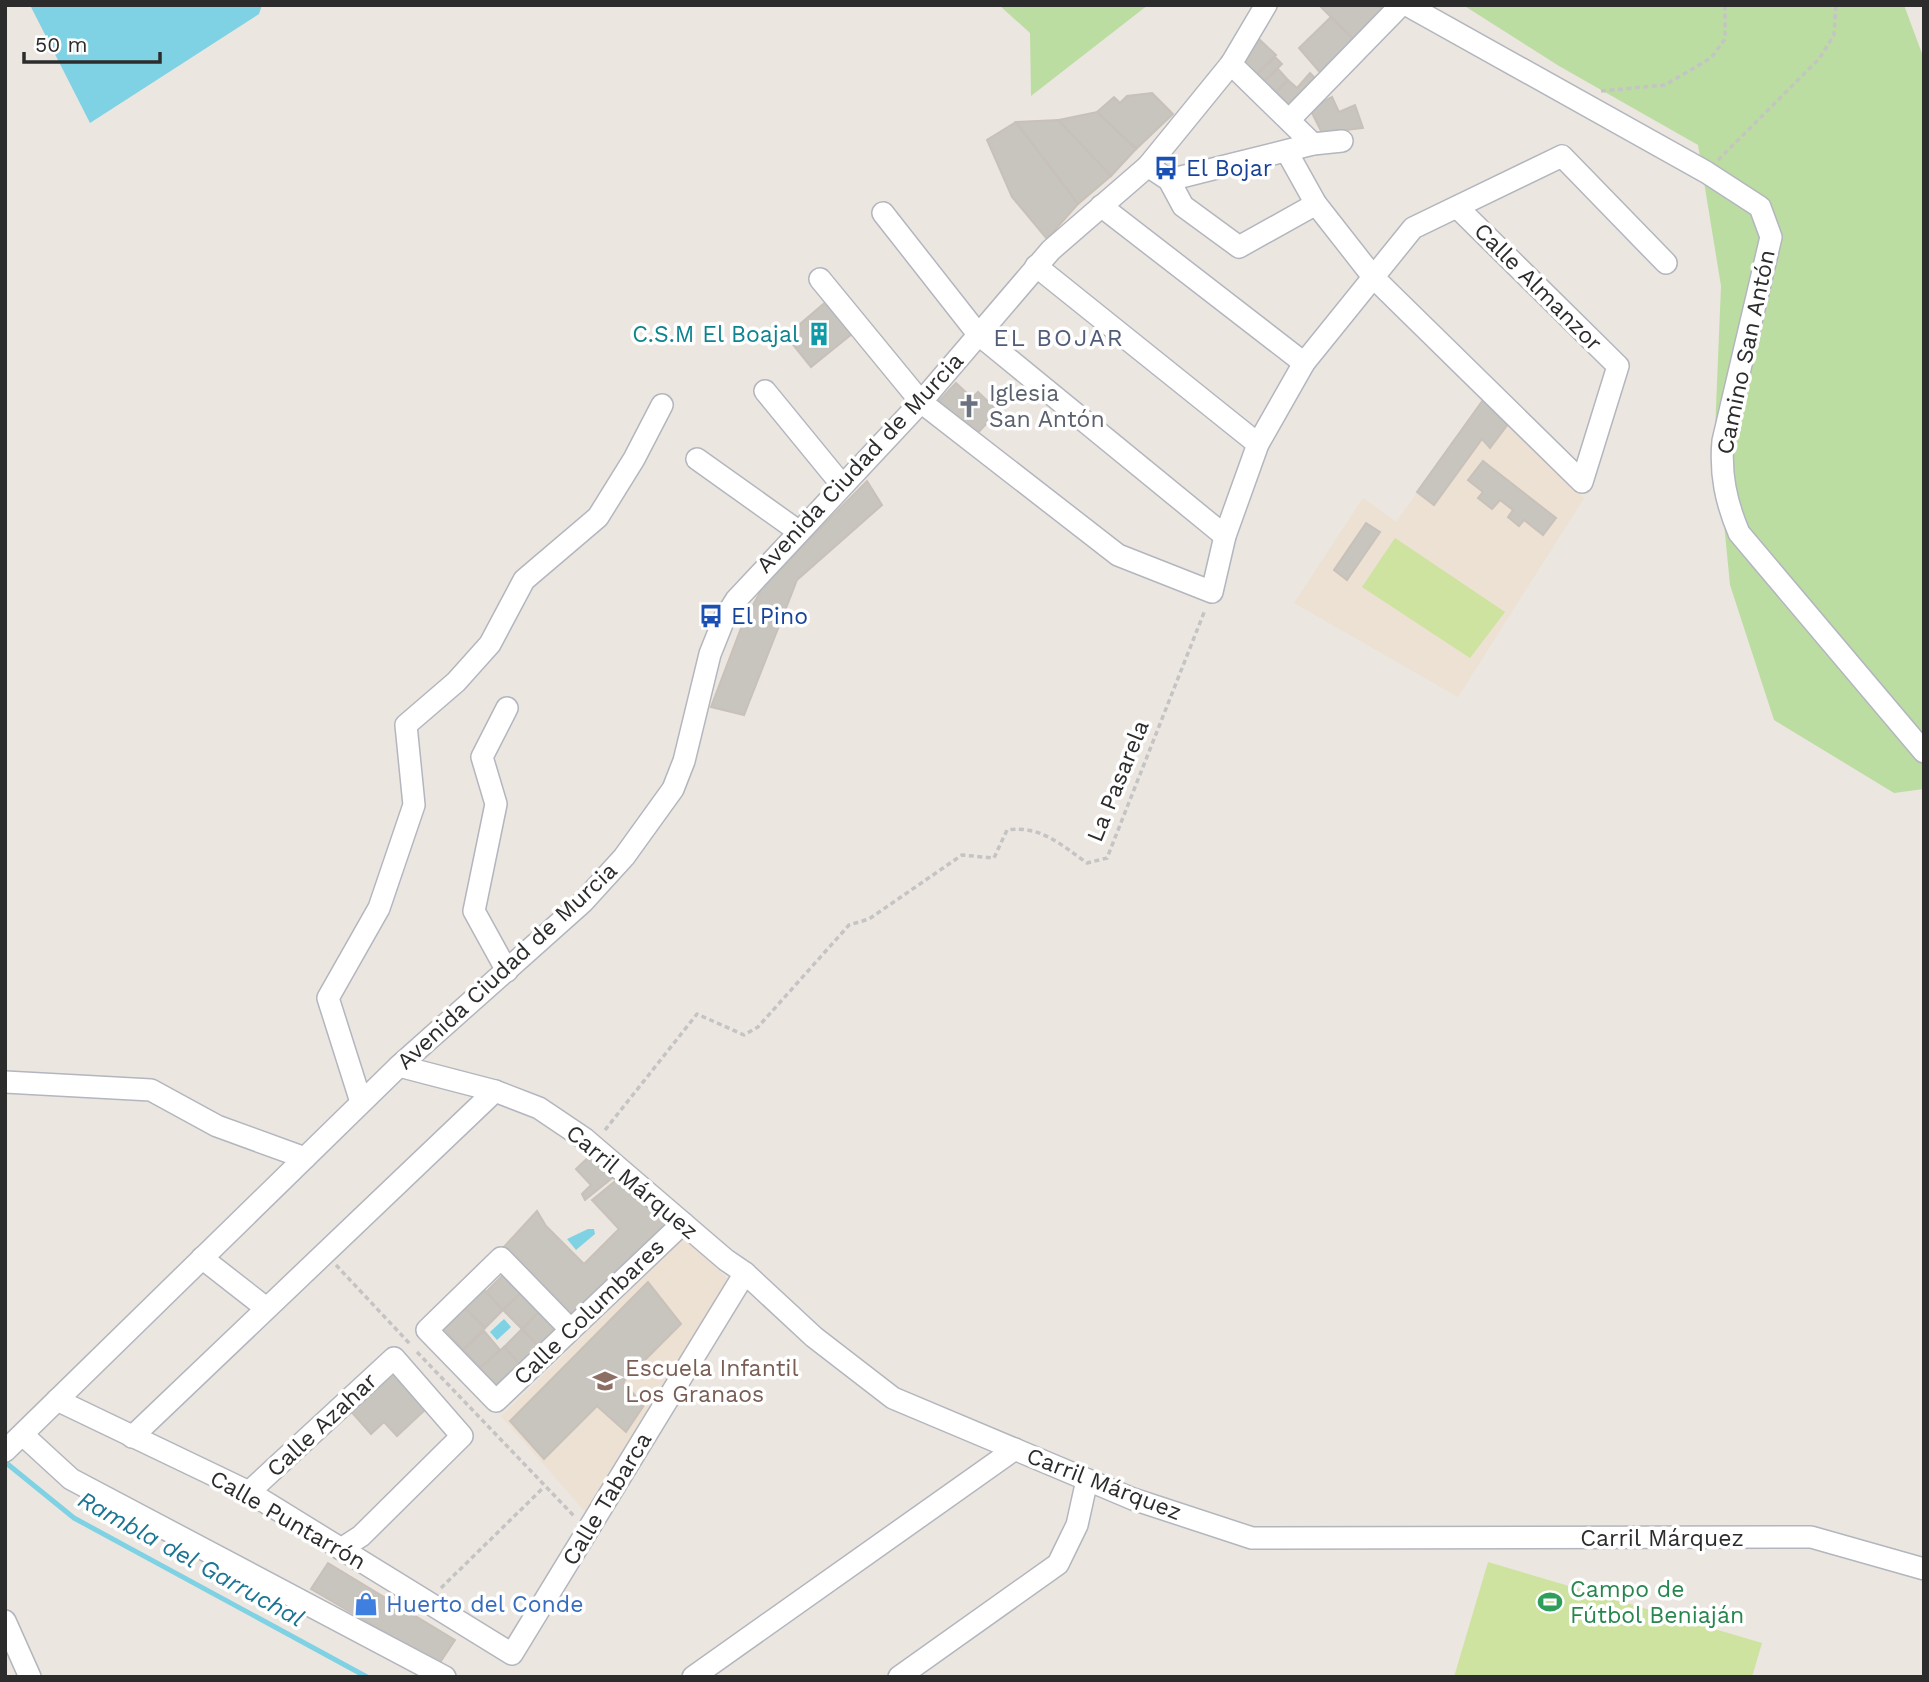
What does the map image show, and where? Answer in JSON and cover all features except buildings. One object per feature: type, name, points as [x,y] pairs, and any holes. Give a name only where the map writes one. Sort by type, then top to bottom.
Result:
[{"type":"street","name":"Avenida Ciudad de Murcia","points":[[5,1451],[361,1102],[601,883],[664,804],[684,761],[710,654],[724,619],[754,578],[921,402],[1036,265],[1148,166],[1231,64],[1266,5]]},
{"type":"street","points":[[1289,120],[1401,5]]},
{"type":"street","name":"Camino San Antón","points":[[1407,5],[1706,172],[1760,207],[1771,237],[1723,441],[1721,461],[1727,505],[1739,533],[1924,752]]},
{"type":"street","points":[[1231,64],[1313,144]]},
{"type":"street","points":[[1169,180],[1313,144],[1342,141]]},
{"type":"street","points":[[1287,152],[1316,204],[1374,278]]},
{"type":"street","points":[[820,278],[921,402],[1118,555],[1212,592],[1224,536],[1258,444],[1304,363],[1413,228],[1562,156],[1666,263]]},
{"type":"street","points":[[1148,166],[1169,180],[1182,206],[1239,247],[1316,204]]},
{"type":"street","points":[[1101,206],[1304,363]]},
{"type":"street","name":"Calle Almanzor","points":[[1374,278],[1574,471],[1582,482],[1618,366],[1458,208]]},
{"type":"street","points":[[883,213],[978,334],[1224,536]]},
{"type":"street","points":[[1036,265],[1258,444]]},
{"type":"street","points":[[765,391],[842,485]]},
{"type":"street","points":[[361,1102],[328,998],[379,908],[414,805],[406,725],[456,682],[490,644],[524,580],[598,517],[634,459],[662,405]]},
{"type":"street","points":[[697,459],[798,531]]},
{"type":"street","points":[[507,708],[482,757],[496,804],[474,911],[507,971]]},
{"type":"street","name":"Carril Márquez","points":[[399,1066],[495,1091],[539,1108],[593,1146],[682,1223],[746,1273],[814,1337],[893,1398],[1133,1499],[1252,1538],[1811,1537],[1924,1569]]},
{"type":"street","points":[[5,1082],[151,1090],[217,1126],[304,1157]]},
{"type":"street","points":[[132,1437],[495,1091]]},
{"type":"street","name":"Calle Columbares","points":[[489,1394],[570,1329],[682,1223]]},
{"type":"street","points":[[202,1258],[266,1308]]},
{"type":"street","points":[[489,1394],[427,1330],[501,1258],[570,1329]]},
{"type":"street","name":"Calle Tabarca","points":[[512,1654],[746,1273]]},
{"type":"street","name":"Calle Azahar","points":[[249,1492],[394,1358],[447,1419]]},
{"type":"street","name":"Calle Puntarrón","points":[[57,1400],[249,1492],[512,1654]]},
{"type":"street","points":[[341,1549],[361,1536],[462,1436],[447,1419]]},
{"type":"street","points":[[23,1435],[71,1479],[446,1677]]},
{"type":"street","points":[[693,1677],[1015,1449]]},
{"type":"street","points":[[900,1677],[1058,1564],[1077,1525],[1087,1480]]},
{"type":"street","points":[[5,1621],[30,1677]]},
{"type":"path","points":[[1599,91],[1665,85],[1711,58],[1725,38],[1725,5]]},
{"type":"path","points":[[1706,172],[1819,60],[1834,35],[1836,5]]},
{"type":"path","name":"La Pasarela","points":[[593,1146],[697,1014],[744,1034],[751,1031],[849,925],[869,919],[962,855],[994,858],[1007,830],[1026,827],[1045,833],[1087,863],[1107,858],[1212,592]]},
{"type":"path","points":[[324,1253],[544,1488],[588,1530]]},
{"type":"path","points":[[447,1419],[464,1403],[489,1394]]},
{"type":"path","points":[[427,1602],[544,1488]]},
{"type":"shaded area","points":[[1483,400],[1584,498],[1458,697],[1294,603],[1363,498],[1396,522]]},
{"type":"shaded area","name":"Escuela Infantil Los Granaos","points":[[685,1237],[733,1284],[589,1516],[501,1416]]},
{"type":"green space","points":[[999,5],[1148,5],[1031,96],[1030,33]]},
{"type":"green space","points":[[1463,5],[1904,5],[1924,59],[1924,789],[1894,793],[1774,720],[1730,585],[1715,431],[1721,286],[1698,145],[1559,66]]},
{"type":"green space","points":[[1395,538],[1505,612],[1470,658],[1362,587]]},
{"type":"green space","name":"Campo de Fútbol Beniaján","points":[[1488,1562],[1762,1643],[1752,1677],[1454,1677]]},
{"type":"water","points":[[262,5],[259,14],[90,123],[31,7]]},
{"type":"water","points":[[594,1229],[595,1234],[576,1250],[567,1239]]},
{"type":"water","points":[[504,1319],[511,1327],[497,1340],[490,1332]]},
{"type":"waterway","name":"Rambla del Garruchal","points":[[5,1462],[74,1518],[367,1677]]},
{"type":"place","name":"El Bojar","points":[[1166,168]]},
{"type":"place","name":"C.S.M El Boajal","points":[[819,334]]},
{"type":"place","name":"Iglesia San Antón","points":[[969,406]]},
{"type":"place","name":"El Pino","points":[[711,616]]},
{"type":"place","name":"Escuela Infantil Los Granaos","points":[[605,1381]]},
{"type":"place","name":"Campo de Fútbol Beniaján","points":[[1550,1602]]},
{"type":"place","name":"Huerto del Conde","points":[[366,1604]]},
{"type":"district","name":"EL BOJAR","points":[[1059,338]]}]
